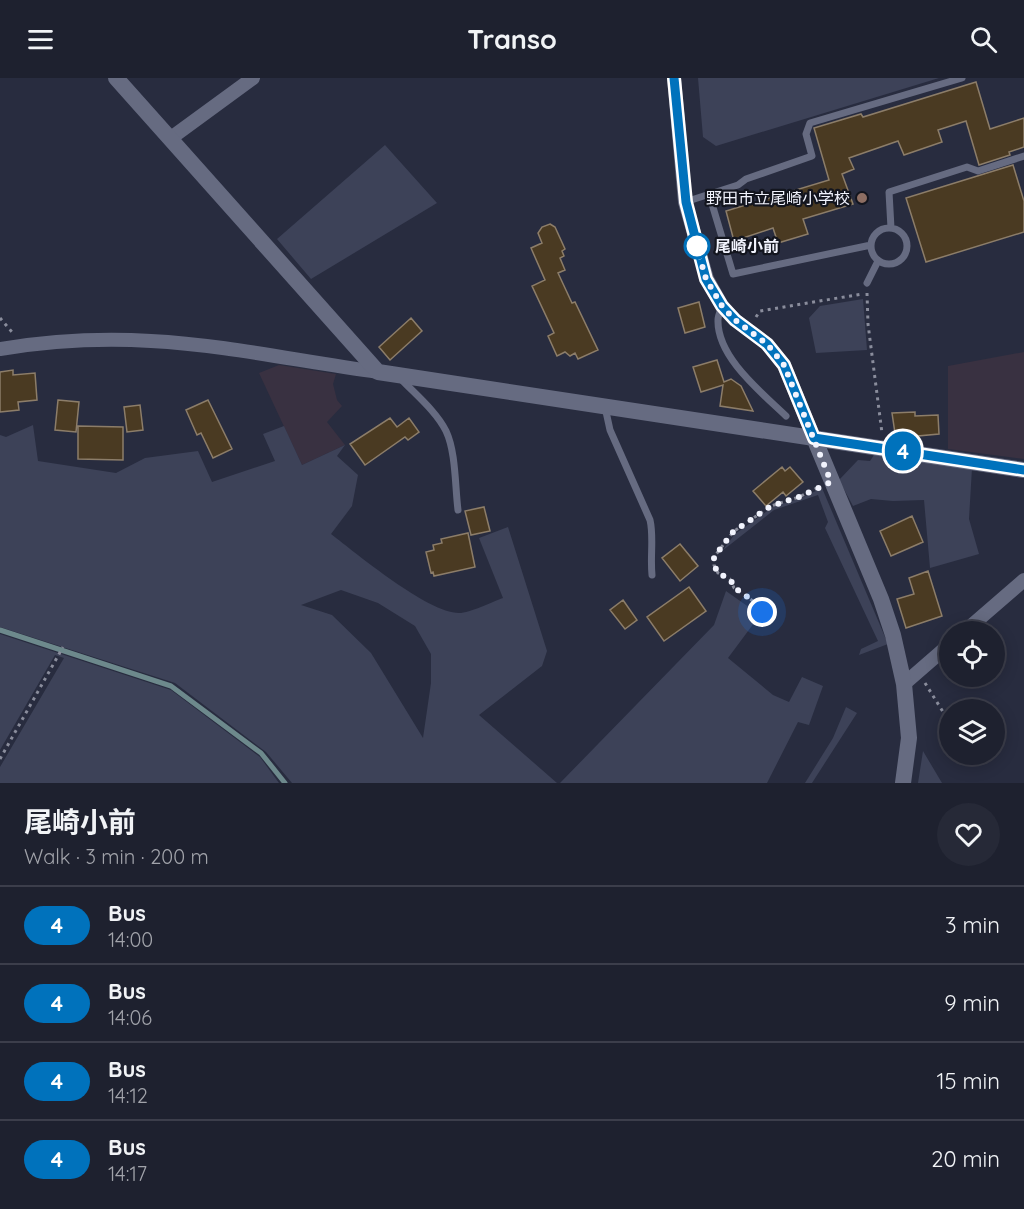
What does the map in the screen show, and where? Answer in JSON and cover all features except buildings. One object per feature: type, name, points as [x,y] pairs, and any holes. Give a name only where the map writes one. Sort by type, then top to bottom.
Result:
[{"type":"street","points":[[116,78],[378,372]]},
{"type":"street","points":[[171,138],[253,78]]},
{"type":"street","points":[[674,78],[686,202],[706,279],[722,306],[735,320],[767,344],[784,365],[881,599],[904,684],[909,738],[903,783]]},
{"type":"street","points":[[0,349],[77,341],[150,340],[210,347],[1024,470]]},
{"type":"street","points":[[977,621],[1024,580]]},
{"type":"street","points":[[904,684],[939,654]]},
{"type":"lane","points":[[686,202],[738,185],[746,179],[812,156],[806,134],[810,123],[962,78]]},
{"type":"lane","points":[[891,228],[889,192],[967,167],[978,171],[1024,156]]},
{"type":"lane","points":[[710,194],[733,274],[871,245]]},
{"type":"lane","points":[[891,228],[902,234],[907,245],[900,261],[894,263],[878,261],[871,245],[879,231],[891,228]]},
{"type":"lane","points":[[867,283],[878,261]]},
{"type":"lane","points":[[722,306],[718,319],[722,340],[734,365],[786,416]]},
{"type":"lane","points":[[398,376],[440,420],[447,434],[452,453],[458,510]]},
{"type":"lane","points":[[605,407],[610,430],[650,520],[653,531],[650,552],[652,575]]},
{"type":"path","points":[[867,283],[868,324],[884,448]]},
{"type":"path","points":[[748,330],[760,311],[867,293]]},
{"type":"path","points":[[762,612],[753,601],[735,588],[730,579],[718,573],[714,565],[714,557],[733,532],[771,506],[799,497],[831,482]]},
{"type":"path","points":[[0,759],[63,647]]},
{"type":"path","points":[[918,672],[939,705]]},
{"type":"shaded area","points":[[698,78],[939,78],[716,146],[703,137]]},
{"type":"shaded area","points":[[385,145],[437,203],[311,279],[277,239]]},
{"type":"shaded area","points":[[863,299],[867,350],[816,353],[809,318],[820,306]]},
{"type":"shaded area","points":[[1024,352],[1024,459],[948,449],[948,366]]},
{"type":"shaded area","points":[[279,365],[336,374],[333,384],[337,400],[342,406],[327,422],[345,445],[302,465],[259,373]]},
{"type":"shaded area","points":[[33,425],[38,461],[116,473],[145,458],[198,451],[212,482],[275,461],[263,434],[284,426],[302,465],[345,445],[337,456],[358,475],[352,506],[331,534],[412,593],[446,610],[459,613],[503,598],[479,538],[508,527],[547,651],[542,666],[479,715],[557,783],[292,783],[266,752],[175,683],[0,627],[0,435],[6,437]],"holes":[[[341,590],[378,603],[415,626],[431,654],[431,683],[423,738],[371,653],[332,615],[301,605]]]},
{"type":"shaded area","points":[[874,455],[972,468],[969,519],[979,554],[930,568],[924,500],[871,499],[853,506],[839,480],[858,460],[870,461]]},
{"type":"shaded area","points":[[822,488],[888,644],[859,655],[861,649],[878,641],[825,528],[828,522],[818,495],[774,510],[722,551],[735,534],[773,507]]},
{"type":"shaded area","points":[[726,591],[760,615],[728,658],[773,695],[789,702],[802,677],[823,686],[809,725],[798,722],[767,783],[560,783],[714,625]]},
{"type":"shaded area","points":[[0,634],[171,690],[260,757],[279,783],[0,783],[0,767],[64,658],[55,655],[0,750]]},
{"type":"shaded area","points":[[846,707],[857,713],[812,783],[805,783],[833,738]]},
{"type":"shaded area","points":[[923,751],[942,783],[918,783]]},
{"type":"waterway","points":[[0,630],[171,686],[261,753],[285,783]]},
{"type":"bus line","name":"4","points":[[674,78],[686,202],[706,279],[722,306],[735,320],[767,344],[784,365],[814,438],[1024,470]]},
{"type":"place","name":"野田市立尾崎小学校","points":[[862,198]]},
{"type":"place","name":"尾崎小前","points":[[697,246]]},
{"type":"route","points":[[697,246],[695,241],[706,279],[722,306],[735,320],[767,344],[784,365],[831,482],[799,497],[771,506],[733,532],[714,557],[714,565],[718,573],[730,579],[735,588],[753,601],[762,612]]}]
